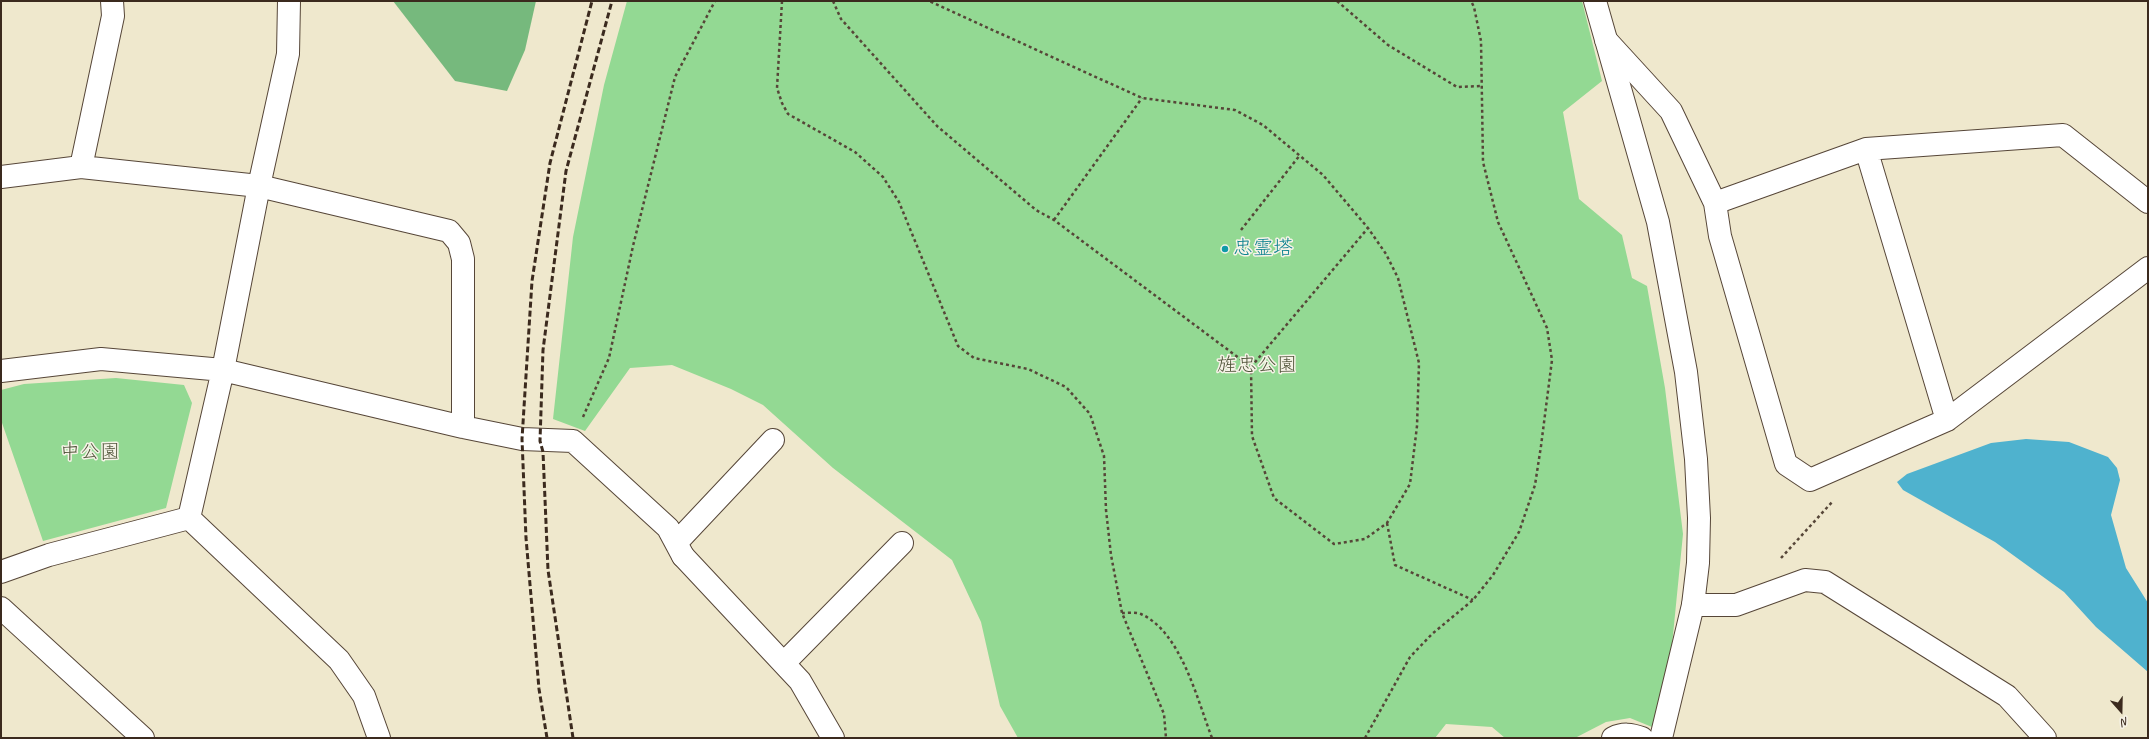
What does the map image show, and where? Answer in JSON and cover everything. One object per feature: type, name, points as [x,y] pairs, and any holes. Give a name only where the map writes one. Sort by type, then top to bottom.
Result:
[{"type":"street","points":[[81,167],[113,16],[112,1]]},
{"type":"street","points":[[189,518],[223,370],[259,186],[288,54],[289,1]]},
{"type":"street","points":[[1595,1],[1658,222],[1686,372],[1696,459],[1699,518],[1698,563],[1693,605],[1661,738]]},
{"type":"street","points":[[1606,40],[1671,111],[1715,203],[1720,236],[1786,464],[1810,480],[1946,420],[2148,268]]},
{"type":"street","points":[[1715,203],[1866,149],[2063,135],[2148,202]]},
{"type":"street","points":[[1866,149],[1946,420]]},
{"type":"street","points":[[1,177],[81,167],[259,186],[449,231],[459,243],[463,259],[463,427]]},
{"type":"street","points":[[1,370],[101,358],[223,370],[463,427],[522,438],[573,441],[668,528],[680,549],[800,680],[833,738]]},
{"type":"street","points":[[680,549],[773,440]]},
{"type":"street","points":[[1,572],[49,555],[189,518]]},
{"type":"street","points":[[189,518],[339,660],[364,696],[380,738]]},
{"type":"street","points":[[784,663],[902,543]]},
{"type":"street","points":[[1693,605],[1736,605],[1805,580],[1825,582],[2007,696],[2045,738]]},
{"type":"street","points":[[1,608],[143,738]]},
{"type":"street","points":[[1613,738],[1619,735],[1631,734],[1642,738]]},
{"type":"path","points":[[573,441],[609,358],[633,246],[659,149],[675,77],[715,1]]},
{"type":"path","points":[[782,1],[777,88],[782,103],[788,114],[855,152],[883,177],[899,202],[958,346],[974,358],[1028,369],[1066,387],[1090,414],[1104,456],[1106,510],[1111,555],[1122,614],[1164,714],[1166,738]]},
{"type":"path","points":[[833,1],[841,19],[937,126],[1036,210],[1054,220],[1251,368]]},
{"type":"path","points":[[929,1],[1142,98],[1235,110],[1263,125],[1323,175],[1368,228],[1386,254],[1398,278],[1419,363],[1417,426],[1410,484],[1387,523],[1365,539],[1334,544],[1274,498],[1252,436],[1251,368],[1368,228]]},
{"type":"path","points":[[1337,1],[1388,45],[1457,87],[1482,86]]},
{"type":"path","points":[[1365,738],[1410,657],[1432,634],[1473,600],[1493,575],[1519,532],[1535,485],[1552,360],[1547,328],[1498,222],[1483,162],[1481,41],[1474,7],[1471,1]]},
{"type":"path","points":[[1054,220],[1142,98]]},
{"type":"path","points":[[1241,230],[1300,155]]},
{"type":"path","points":[[1780,560],[1842,492],[1842,466]]},
{"type":"path","points":[[1387,523],[1395,565],[1473,600]]},
{"type":"path","points":[[1122,614],[1139,613],[1160,626],[1179,654],[1212,738]]},
{"type":"green space","points":[[393,1],[536,1],[525,50],[507,91],[455,81]]},
{"type":"green space","name":"旌忠公園","points":[[627,1],[1582,1],[1602,81],[1563,112],[1579,199],[1622,235],[1632,278],[1647,286],[1665,388],[1683,534],[1671,655],[1652,727],[1630,718],[1606,722],[1575,738],[1505,738],[1492,727],[1446,724],[1435,738],[1018,738],[1000,706],[981,622],[952,560],[833,468],[763,405],[731,389],[672,365],[630,368],[585,431],[553,419],[573,237],[604,85]]},
{"type":"green space","name":"中公園","points":[[116,378],[184,385],[192,403],[166,508],[43,541],[1,420],[1,390],[24,384]]},
{"type":"water","points":[[2026,439],[2069,442],[2108,457],[2117,468],[2120,480],[2111,515],[2126,568],[2148,603],[2148,672],[2096,627],[2064,592],[1995,542],[1903,490],[1897,482],[1907,474],[1991,443]]},
{"type":"railway","points":[[547,738],[539,689],[526,538],[522,439],[532,281],[550,163],[592,1]]},
{"type":"railway","points":[[573,738],[548,570],[543,452],[540,441],[543,350],[566,171],[612,1]]},
{"type":"place","name":"忠霊塔","points":[[1225,249]]}]
